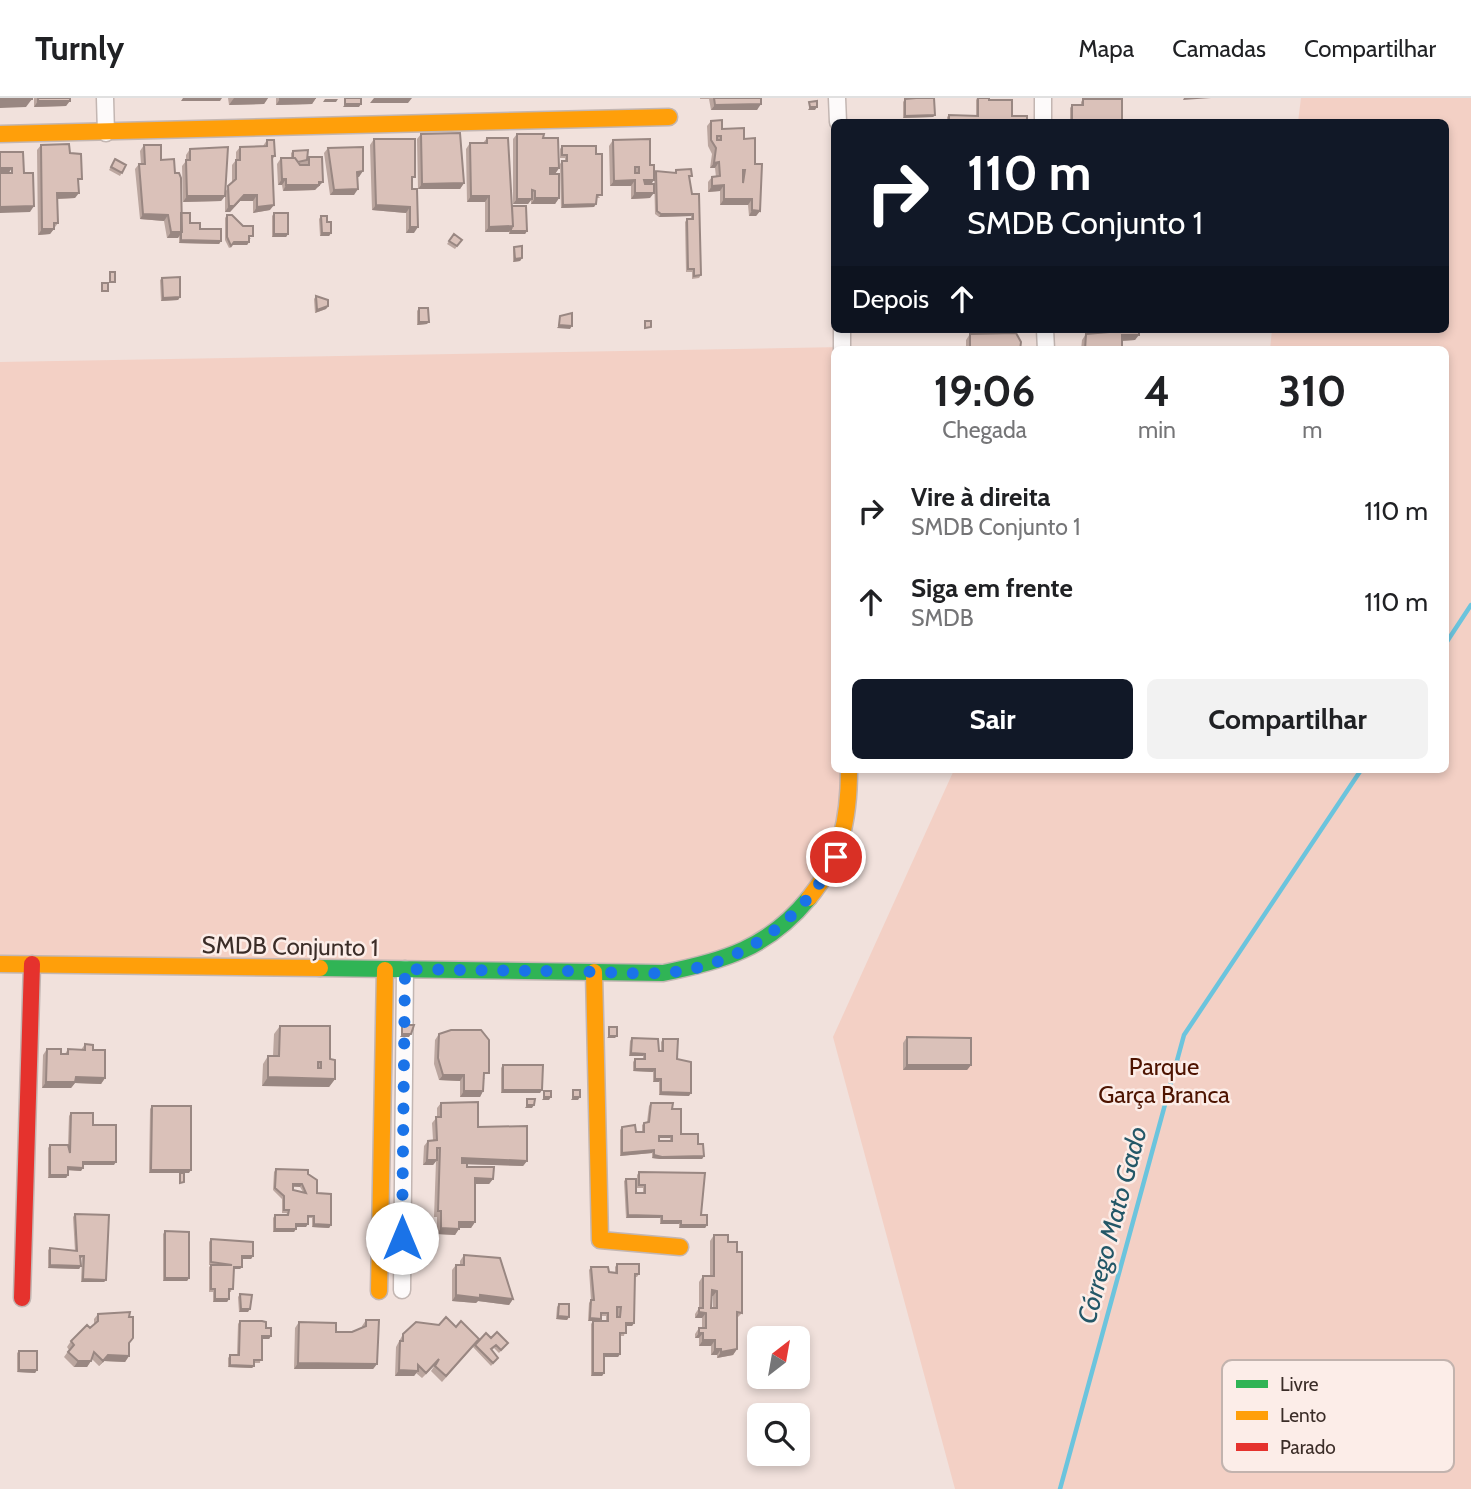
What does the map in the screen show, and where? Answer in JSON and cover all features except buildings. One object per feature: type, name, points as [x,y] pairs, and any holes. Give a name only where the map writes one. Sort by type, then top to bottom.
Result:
[{"type":"street","points":[[105,98],[106,132]]},
{"type":"street","points":[[837,98],[838,119]]},
{"type":"street","points":[[1043,98],[1043,119]]},
{"type":"street","points":[[0,134],[668,117]]},
{"type":"street","name":"SMDB Conjunto 1","points":[[0,964],[663,973],[727,959],[791,920],[820,886],[836,857],[847,821],[849,773]]},
{"type":"street","points":[[22,1297],[32,964]]},
{"type":"street","points":[[402,1290],[405,969]]},
{"type":"street","points":[[379,1291],[385,970]]},
{"type":"street","points":[[594,972],[600,1240],[680,1247]]},
{"type":"green space","name":"Parque Garça Branca","points":[[1301,98],[1471,98],[1471,1489],[955,1489],[833,1037],[953,773],[1449,773],[1449,346],[1270,346],[1272,333],[1449,333],[1449,119],[1298,119]]},
{"type":"green space","points":[[831,347],[831,773],[847,773],[847,821],[820,886],[718,963],[0,965],[0,362]]},
{"type":"waterway","name":"Córrego Mato Gado","points":[[1449,638],[1471,605]]},
{"type":"waterway","name":"Córrego Mato Gado","points":[[1060,1489],[1184,1035],[1359,773]]},
{"type":"traffic: fast","points":[[320,968],[663,973],[706,963],[744,950],[777,929],[809,898]]},
{"type":"traffic: slow","points":[[0,134],[669,117]]},
{"type":"traffic: slow","points":[[809,898],[829,868],[841,838],[849,773]]},
{"type":"traffic: slow","points":[[0,964],[320,968]]},
{"type":"traffic: slow","points":[[379,1291],[385,970]]},
{"type":"traffic: slow","points":[[594,972],[600,1240],[680,1247]]},
{"type":"traffic: jam","points":[[22,1298],[32,964]]},
{"type":"route","points":[[402,1238],[405,969],[663,973],[719,962],[736,955],[791,920],[820,886],[836,857]]}]
